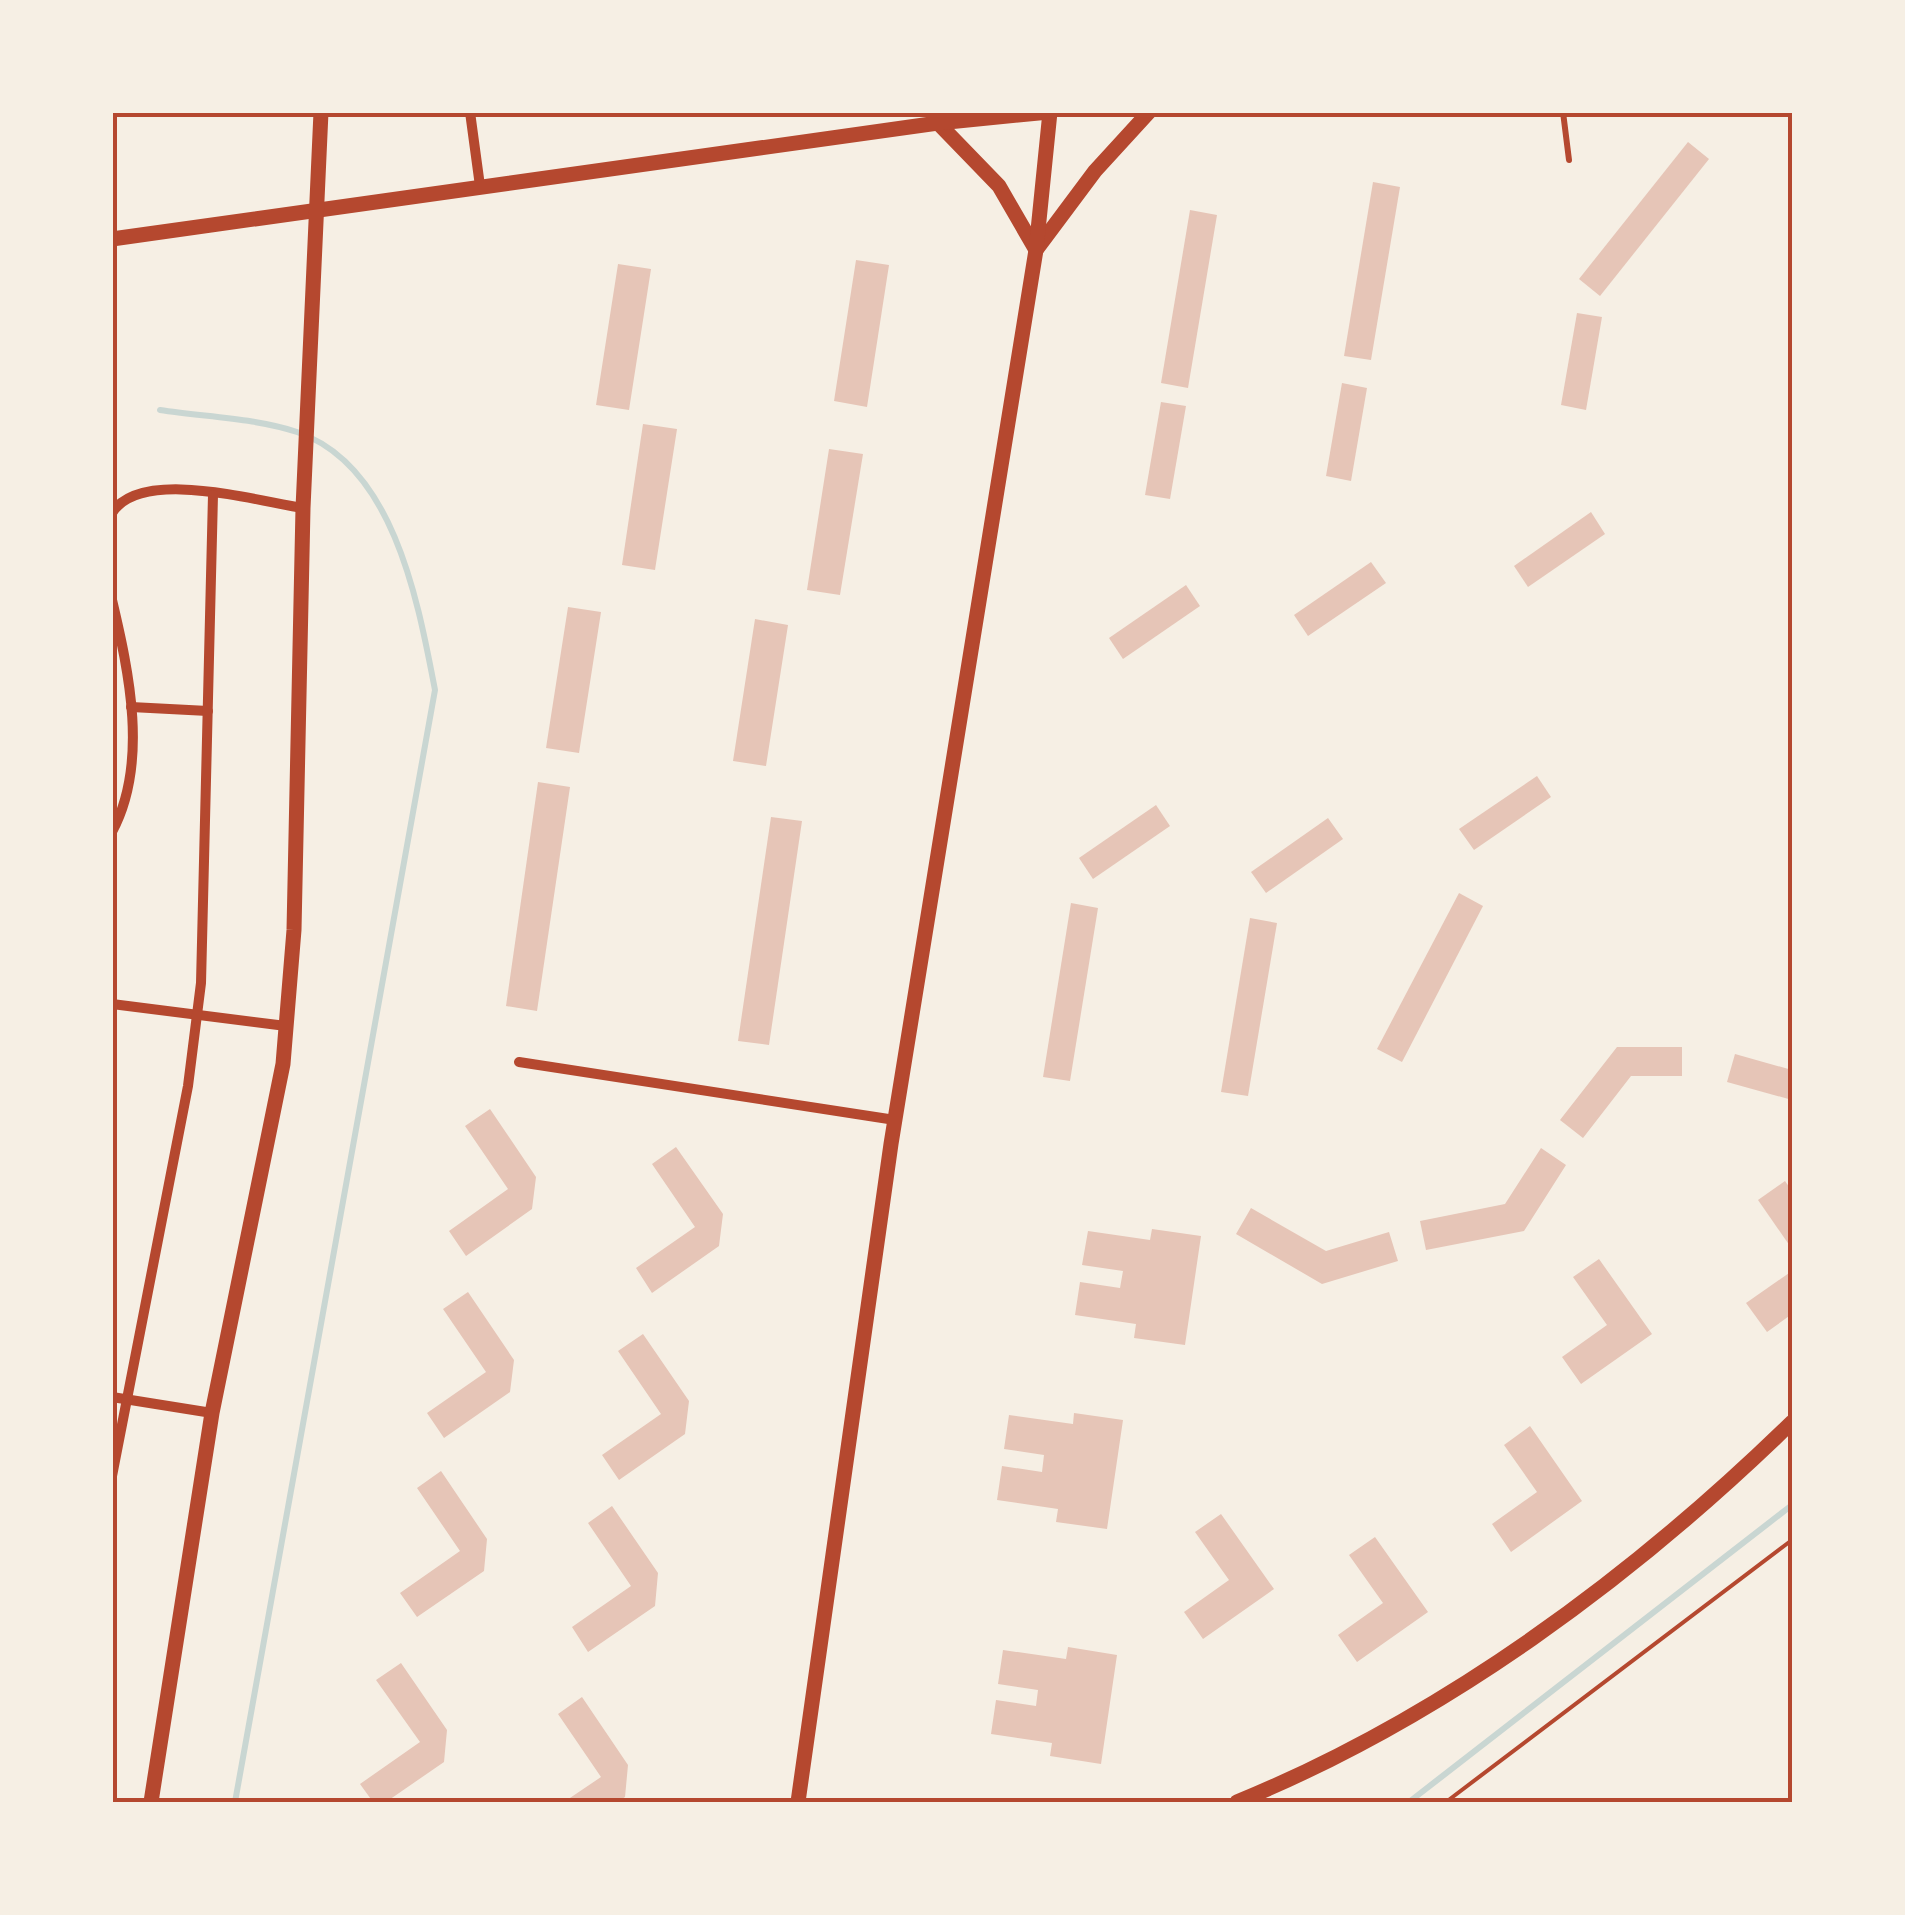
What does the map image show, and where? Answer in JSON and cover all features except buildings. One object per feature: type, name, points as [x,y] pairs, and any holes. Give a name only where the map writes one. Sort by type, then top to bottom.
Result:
[{"type":"street","points":[[150,1802],[212,1413],[283,1064],[294,930],[303,508],[321,112]]},
{"type":"street","points":[[470,112],[480,186]]},
{"type":"street","points":[[938,123],[959,112]]},
{"type":"street","points":[[112,238],[938,123],[1050,112],[1036,250],[895,1120],[798,1802]]},
{"type":"street","points":[[1036,250],[1095,170],[1149,112]]},
{"type":"street","points":[[938,123],[998,186],[1036,250]]},
{"type":"street","points":[[112,514],[122,499],[149,490],[303,508]]},
{"type":"street","points":[[112,1476],[119,1398],[185,1102],[198,1014],[213,495]]},
{"type":"street","points":[[112,600],[130,675],[131,707],[128,783],[112,832]]},
{"type":"street","points":[[131,707],[208,710]]},
{"type":"street","points":[[112,1004],[286,1026]]},
{"type":"street","points":[[520,1062],[895,1120]]},
{"type":"street","points":[[119,1398],[212,1413]]},
{"type":"street","points":[[1237,1802],[1362,1741],[1494,1663],[1662,1540],[1792,1422]]},
{"type":"lane","points":[[1563,112],[1569,160]]},
{"type":"path","points":[[1446,1802],[1792,1540]]},
{"type":"waterway","points":[[160,410],[297,432],[330,449],[357,474],[379,505],[396,540],[420,617],[435,690],[235,1802]]},
{"type":"waterway","points":[[1409,1802],[1792,1505]]}]
